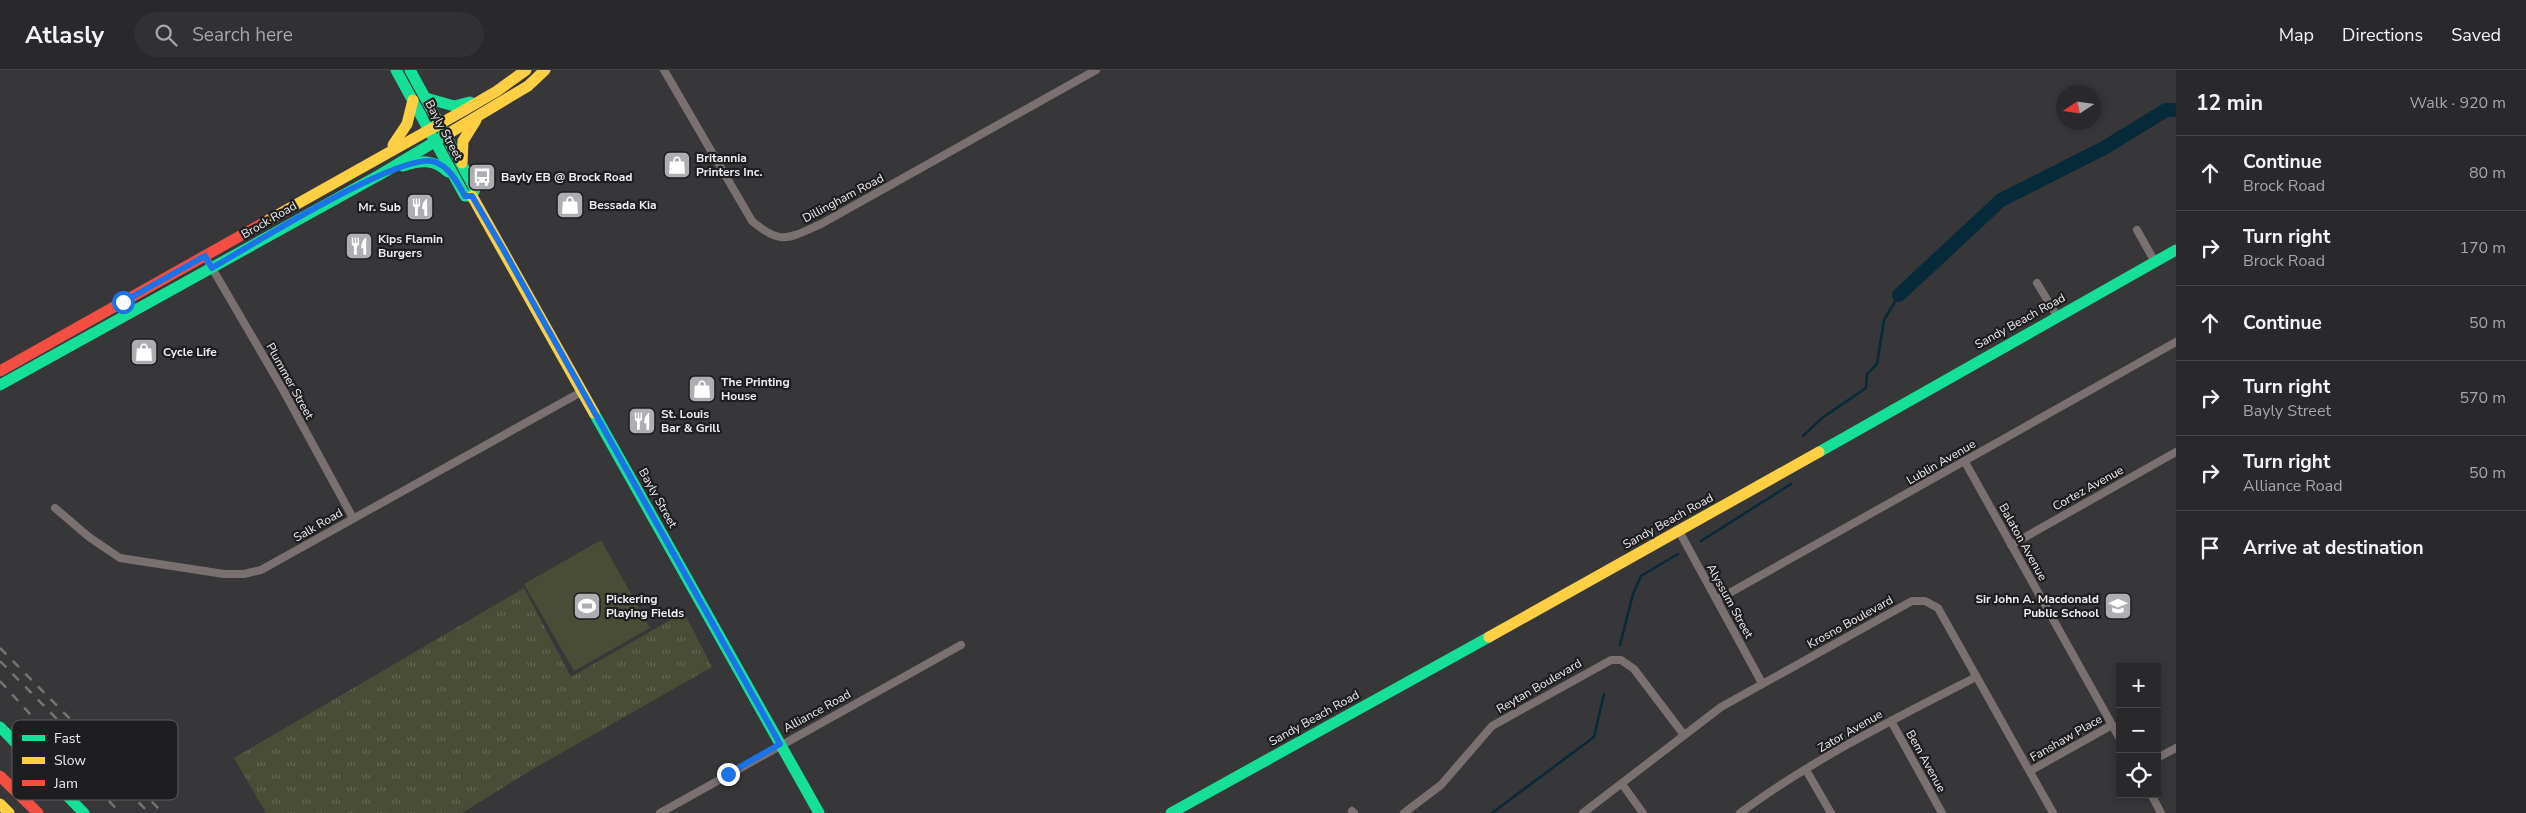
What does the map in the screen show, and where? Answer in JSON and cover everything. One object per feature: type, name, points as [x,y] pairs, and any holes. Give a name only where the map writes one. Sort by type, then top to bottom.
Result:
[{"type":"main road","name":"Bayly Street","points":[[396,70],[465,196],[472,196]]},
{"type":"main road","name":"Bayly Street","points":[[410,70],[475,189],[472,196]]},
{"type":"main road","name":"Brock Road","points":[[0,371],[440,124],[497,91],[526,70]]},
{"type":"main road","name":"Brock Road","points":[[0,385],[381,174],[528,86],[545,70]]},
{"type":"main road","points":[[426,98],[454,106],[497,91]]},
{"type":"main road","points":[[376,160],[402,136],[409,120],[413,100]]},
{"type":"main road","points":[[462,165],[463,141],[470,127],[481,115]]},
{"type":"main road","points":[[381,174],[416,161],[434,161],[454,177]]},
{"type":"main road","name":"Bayly Street","points":[[472,196],[819,813]]},
{"type":"main road","name":"Sandy Beach Road","points":[[1171,813],[1679,531],[2176,250]]},
{"type":"main road","points":[[0,727],[12,739]]},
{"type":"main road","points":[[0,776],[12,788]]},
{"type":"main road","points":[[25,800],[38,813]]},
{"type":"main road","points":[[71,800],[84,813]]},
{"type":"main road","points":[[0,804],[9,813]]},
{"type":"street","name":"Dillingham Road","points":[[664,70],[752,220],[768,234],[790,238],[829,219],[1096,70]]},
{"type":"street","points":[[2136,230],[2155,262]]},
{"type":"street","name":"Plummer Street","points":[[205,256],[282,388],[353,518]]},
{"type":"street","points":[[2037,283],[2057,316]]},
{"type":"street","name":"Lublin Avenue","points":[[1717,600],[2176,342]]},
{"type":"street","name":"Salk Road","points":[[55,508],[89,537],[120,558],[224,574],[244,574],[261,570],[583,391]]},
{"type":"street","name":"Cortez Avenue","points":[[2011,545],[2176,452]]},
{"type":"street","name":"Balaton Avenue","points":[[1965,462],[2116,732]]},
{"type":"street","name":"Alyssum Street","points":[[1679,531],[1762,683]]},
{"type":"street","name":"Krosno Boulevard","points":[[1583,813],[1721,707],[1912,601],[1925,601],[1938,608],[2053,813]]},
{"type":"street","name":"Alliance Road","points":[[660,813],[780,744],[961,645]]},
{"type":"street","name":"Reytan Boulevard","points":[[1404,813],[1441,785],[1492,726],[1611,660],[1620,660],[1634,669],[1684,735]]},
{"type":"street","name":"Zator Avenue","points":[[1740,813],[1806,770],[1892,720],[1976,677]]},
{"type":"street","name":"Bem Avenue","points":[[1892,720],[1942,813]]},
{"type":"street","name":"Fanshaw Place","points":[[2030,771],[2112,725]]},
{"type":"street","points":[[2161,756],[2176,748]]},
{"type":"street","points":[[1806,770],[1831,813]]},
{"type":"street","points":[[1622,784],[1643,813]]},
{"type":"street","points":[[2153,798],[2162,813]]},
{"type":"green space","name":"Pickering Playing Fields","points":[[601,540],[650,628],[574,671],[524,584]]},
{"type":"green space","points":[[524,588],[571,677],[684,612],[712,667],[533,769],[462,813],[266,813],[234,758]]},
{"type":"waterway","points":[[1899,295],[2001,200],[2104,148],[2166,110],[2176,110]]},
{"type":"waterway","points":[[1803,436],[1822,418],[1866,388],[1867,374],[1877,364],[1884,320],[1899,295]]},
{"type":"waterway","points":[[1701,541],[1791,484]]},
{"type":"waterway","points":[[1620,645],[1633,594],[1641,576],[1678,554]]},
{"type":"waterway","points":[[1492,813],[1594,737],[1604,694]]},
{"type":"railway","points":[[0,648],[71,720]]},
{"type":"railway","points":[[0,661],[58,720]]},
{"type":"railway","points":[[0,681],[35,720]]},
{"type":"railway","points":[[108,800],[120,813]]},
{"type":"railway","points":[[136,800],[149,813]]},
{"type":"railway","points":[[150,800],[163,813]]},
{"type":"traffic: fast","points":[[396,70],[465,196],[472,196]]},
{"type":"traffic: fast","points":[[410,70],[475,189],[472,196]]},
{"type":"traffic: fast","points":[[426,98],[454,106],[470,102]]},
{"type":"traffic: fast","points":[[0,385],[381,174],[446,135]]},
{"type":"traffic: fast","points":[[403,166],[427,162],[437,165],[448,172]]},
{"type":"traffic: fast","points":[[1819,452],[2176,250]]},
{"type":"traffic: fast","points":[[594,413],[819,813]]},
{"type":"traffic: fast","points":[[1171,813],[1489,637]]},
{"type":"traffic: fast","points":[[0,727],[12,739]]},
{"type":"traffic: fast","points":[[71,800],[84,813]]},
{"type":"traffic: slow","points":[[265,222],[461,112],[497,91],[526,70]]},
{"type":"traffic: slow","points":[[446,135],[528,86],[545,70]]},
{"type":"traffic: slow","points":[[393,145],[407,124],[413,100]]},
{"type":"traffic: slow","points":[[462,163],[463,141],[476,120]]},
{"type":"traffic: slow","points":[[472,196],[594,413]]},
{"type":"traffic: slow","points":[[1489,637],[1819,452]]},
{"type":"traffic: slow","points":[[0,804],[9,813]]},
{"type":"traffic: jam","points":[[0,371],[265,222]]},
{"type":"traffic: jam","points":[[0,776],[12,788]]},
{"type":"traffic: jam","points":[[25,800],[38,813]]},
{"type":"place","name":"Britannia Printers Inc.","points":[[677,165]]},
{"type":"place","name":"Bayly EB @ Brock Road","points":[[482,177]]},
{"type":"place","name":"Bessada Kia","points":[[570,205]]},
{"type":"place","name":"Mr. Sub","points":[[420,207]]},
{"type":"place","name":"Kips Flamin Burgers","points":[[359,246]]},
{"type":"place","name":"Cycle Life","points":[[144,352]]},
{"type":"place","name":"The Printing House","points":[[702,389]]},
{"type":"place","name":"St. Louis Bar & Grill","points":[[642,421]]},
{"type":"place","name":"Pickering Playing Fields","points":[[587,606]]},
{"type":"place","name":"Sir John A. Macdonald Public School","points":[[2118,606]]},
{"type":"route","points":[[123,302],[205,256],[212,268],[381,174],[416,161],[434,161],[441,166],[454,177],[465,196],[472,196],[550,331],[780,744],[728,774]]}]
